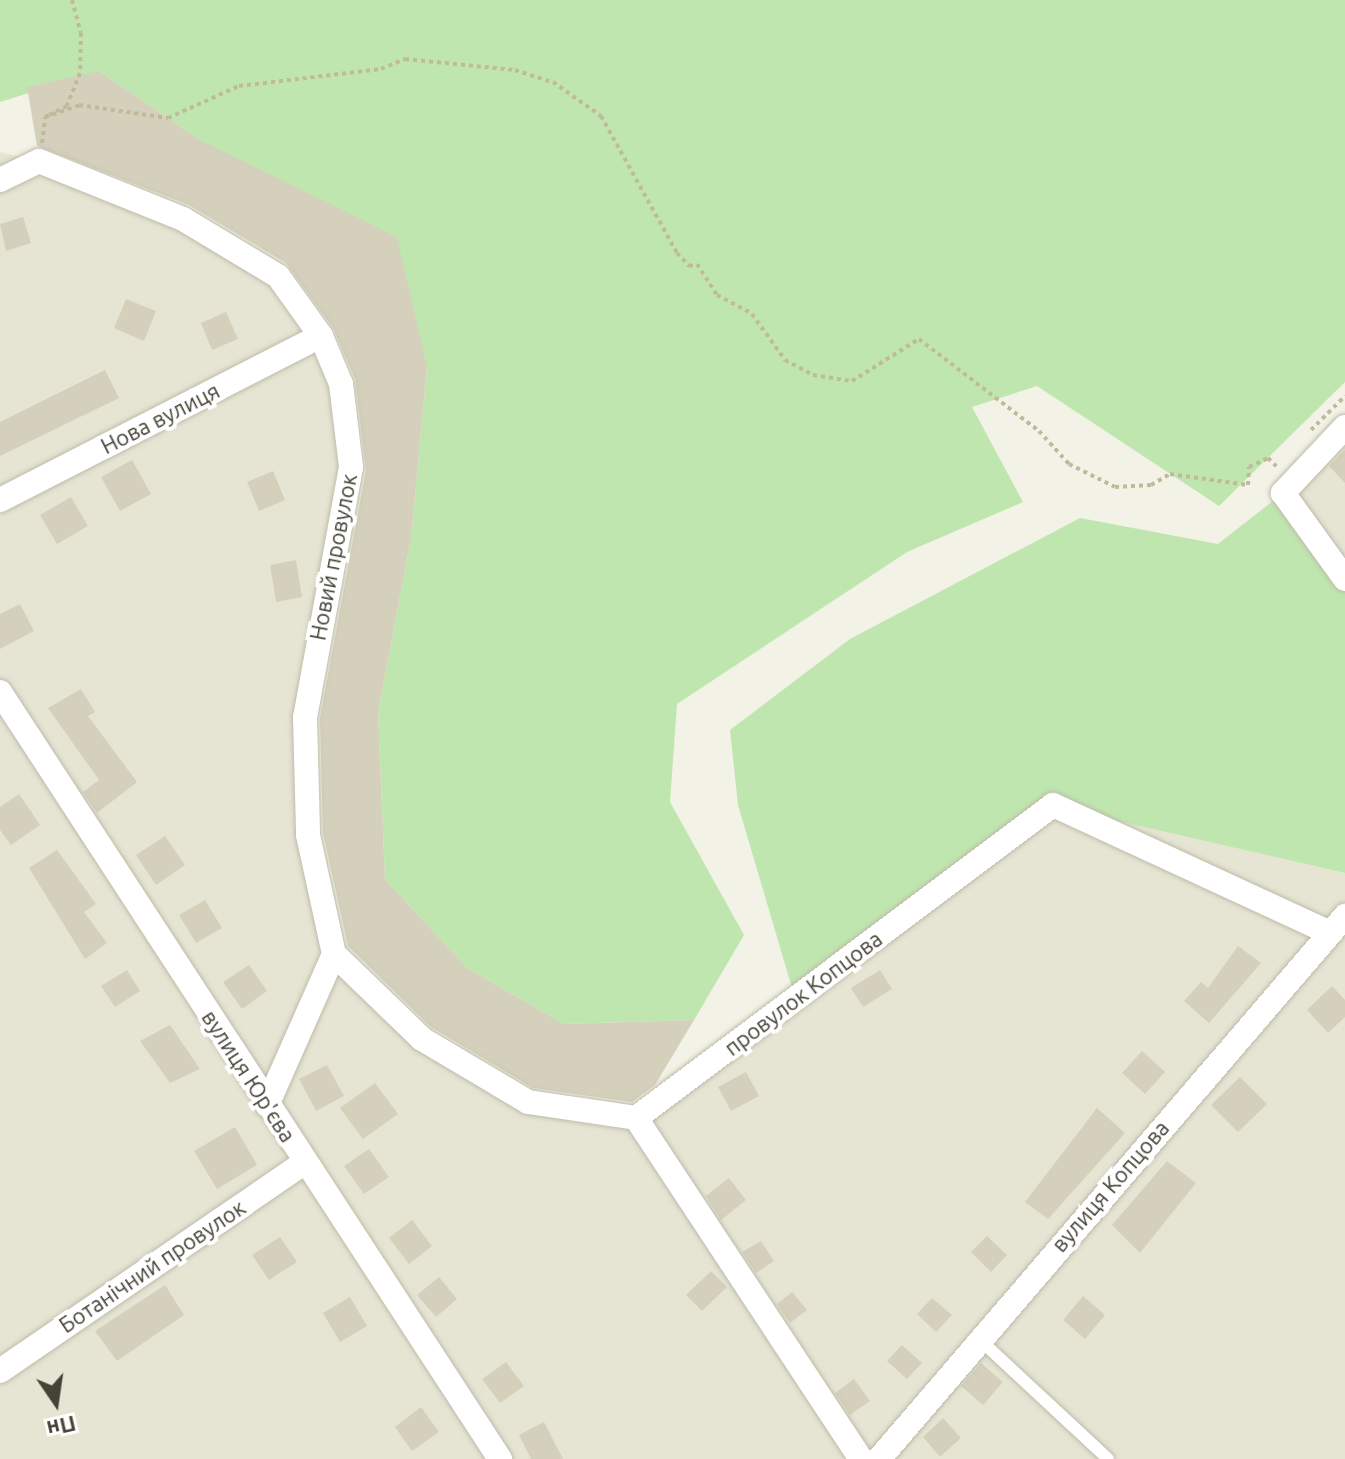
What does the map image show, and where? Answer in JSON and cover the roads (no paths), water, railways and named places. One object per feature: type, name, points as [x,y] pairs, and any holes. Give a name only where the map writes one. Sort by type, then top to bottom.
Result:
[{"type":"street","name":"Новий провулок","points":[[0,180],[39,161],[183,219],[278,276],[321,336],[341,384],[351,467],[305,717],[308,835],[334,954]]},
{"type":"street","name":"Нова вулиця","points":[[0,500],[321,336]]},
{"type":"street","points":[[1345,427],[1283,493],[1345,579]]},
{"type":"street","name":"вулиця Юр'єва","points":[[0,692],[500,1459]]},
{"type":"street","name":"провулок Копцова","points":[[636,1118],[1053,805],[1338,924]]},
{"type":"street","name":"вулиця Копцова","points":[[879,1459],[977,1338],[1338,924]]},
{"type":"street","points":[[267,1105],[334,954],[422,1039],[528,1102],[636,1118],[861,1459]]},
{"type":"street","name":"Ботанічний провулок","points":[[0,1371],[305,1162]]},
{"type":"lane","points":[[977,1338],[1108,1459]]}]
